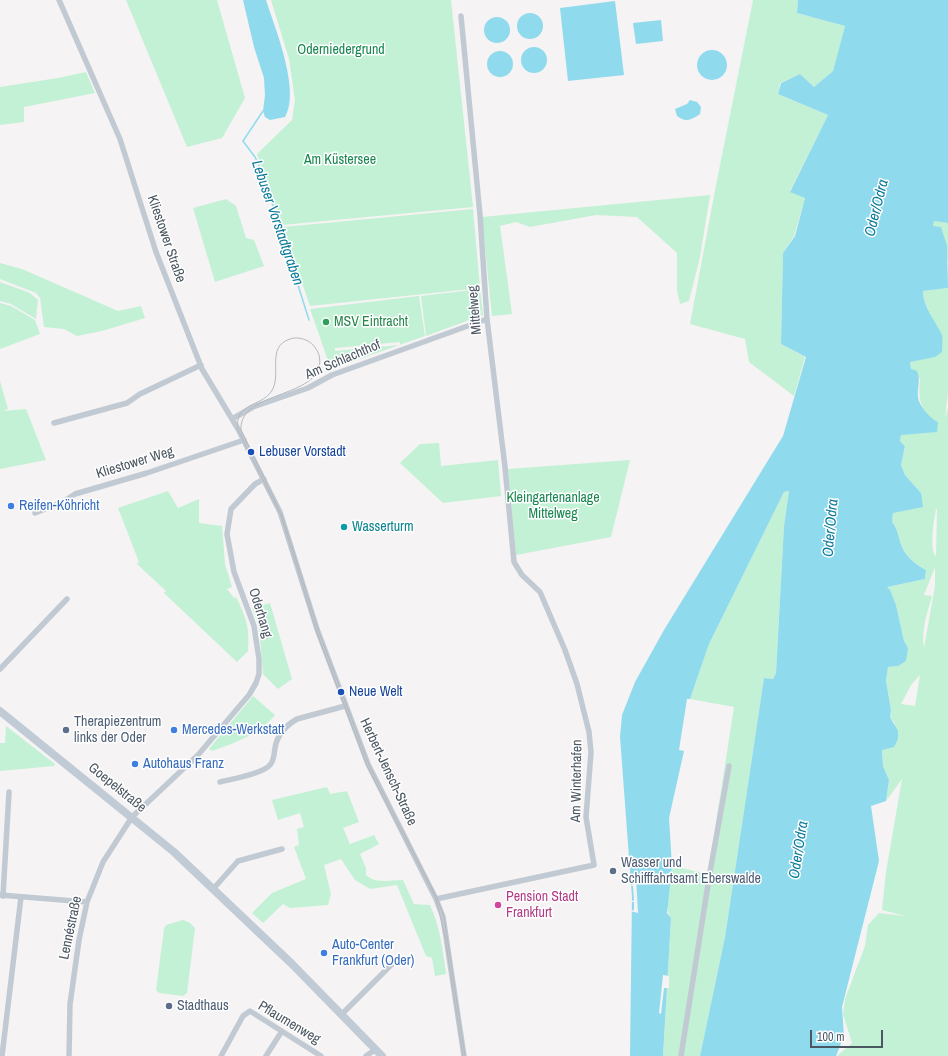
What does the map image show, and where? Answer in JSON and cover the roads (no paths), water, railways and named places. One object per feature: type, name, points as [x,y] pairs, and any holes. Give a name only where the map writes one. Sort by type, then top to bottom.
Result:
[{"type":"street","name":"Kliestower Straße","points":[[60,0],[120,139],[156,252],[201,365],[244,440],[264,479]]},
{"type":"street","name":"Mittelweg","points":[[461,16],[480,215],[487,319],[505,467],[514,562],[522,575],[540,592]]},
{"type":"street","name":"Am Schlachthof","points":[[232,419],[253,407],[308,388],[332,375],[487,319]]},
{"type":"street","points":[[54,423],[127,403],[140,394],[201,365]]},
{"type":"street","name":"Kliestower Weg","points":[[35,513],[63,502],[75,494],[147,473],[244,440]]},
{"type":"street","name":"Herbert-Jensch-Straße","points":[[264,479],[285,525],[317,629],[368,764],[436,899],[443,917],[464,1056]]},
{"type":"street","name":"Oderhang","points":[[132,817],[198,755],[249,695],[256,683],[259,674],[256,637],[254,626],[234,572],[229,551],[228,529],[231,509],[255,484],[264,479]]},
{"type":"street","name":"Am Winterhafen","points":[[436,899],[594,865],[586,817],[591,752],[589,732],[577,684],[565,650],[540,592]]},
{"type":"street","points":[[0,669],[67,599]]},
{"type":"street","points":[[220,782],[260,771],[268,767],[274,758],[279,736],[289,724],[297,720],[345,706]]},
{"type":"street","name":"Goepelstraße","points":[[0,711],[132,817],[214,888],[342,1014],[382,1056]]},
{"type":"street","points":[[681,1056],[710,872],[729,766]]},
{"type":"street","points":[[9,792],[2,896],[87,902]]},
{"type":"street","name":"Lennéstraße","points":[[70,1056],[70,1004],[79,940],[87,902],[103,862],[118,836],[132,817]]},
{"type":"street","points":[[214,888],[238,861],[282,849]]},
{"type":"street","points":[[2,1056],[21,897]]},
{"type":"street","points":[[342,1014],[395,961]]},
{"type":"street","name":"Pflaumenweg","points":[[221,1056],[242,1016],[250,1010],[321,1056]]},
{"type":"street","points":[[266,1056],[282,1031]]},
{"type":"street","points":[[366,1056],[376,1049]]},
{"type":"water","points":[[243,0],[266,0],[285,59],[288,76],[290,92],[289,106],[285,117],[270,120],[265,117],[263,111],[265,95],[264,78],[254,47]]},
{"type":"water","name":"Oder/Odra","points":[[798,0],[948,0],[948,223],[934,221],[933,226],[941,227],[947,246],[948,288],[923,291],[927,309],[942,335],[942,352],[935,357],[910,362],[911,369],[917,371],[918,375],[918,397],[920,404],[932,418],[938,422],[937,432],[901,435],[900,441],[905,446],[901,465],[905,475],[921,493],[923,507],[893,513],[892,522],[896,528],[901,545],[907,556],[926,570],[925,579],[887,587],[890,590],[896,605],[904,641],[908,648],[906,661],[898,666],[888,667],[886,681],[891,710],[890,717],[898,731],[898,739],[894,747],[882,750],[883,766],[889,780],[886,801],[871,806],[879,861],[842,1007],[844,1036],[836,1056],[700,1056],[725,937],[764,678],[773,679],[776,673],[784,526],[789,491],[784,492],[709,644],[690,699],[687,699],[679,750],[684,751],[669,818],[672,866],[667,913],[671,918],[663,1056],[630,1056],[632,897],[620,737],[622,715],[635,682],[664,630],[783,436],[806,357],[781,344],[783,253],[795,236],[805,198],[790,192],[828,115],[778,94],[781,83],[800,74],[814,87],[833,71],[845,26],[797,13]]},
{"type":"water","points":[[615,1],[624,75],[568,81],[560,8]]},
{"type":"water","points":[[530,13],[539,17],[543,26],[539,35],[530,39],[521,35],[517,26],[521,17]]},
{"type":"water","points":[[497,17],[506,21],[510,30],[506,39],[497,43],[488,39],[484,30],[488,21]]},
{"type":"water","points":[[661,20],[663,41],[636,44],[633,23]]},
{"type":"water","points":[[534,47],[543,51],[547,60],[543,69],[534,73],[525,69],[521,60],[525,51]]},
{"type":"water","points":[[712,50],[722,55],[727,65],[722,75],[712,80],[702,75],[697,65],[702,55]]},
{"type":"water","points":[[500,51],[509,55],[513,64],[509,73],[500,77],[491,73],[487,64],[491,55]]},
{"type":"water","points":[[690,100],[697,102],[701,107],[700,114],[688,120],[677,116],[675,109],[687,104]]},
{"type":"waterway","name":"Lebuser Vorstadtgraben","points":[[263,111],[243,141],[255,157],[263,174],[309,320]]},
{"type":"tram line","points":[[463,1056],[445,937],[436,899],[367,766],[317,633],[281,516],[238,430],[238,421],[244,410],[266,397],[271,392],[276,378],[276,355],[278,348],[282,343],[292,338],[306,340],[315,347],[319,355],[318,369],[311,380],[253,407],[244,417],[241,430],[282,515],[319,632],[369,765],[437,898],[444,917],[465,1056]]},
{"type":"place","name":"MSV Eintracht","points":[[326,322]]},
{"type":"place","name":"Lebuser Vorstadt","points":[[251,452]]},
{"type":"place","name":"Reifen-Köhricht","points":[[11,506]]},
{"type":"place","name":"Wasserturm","points":[[344,527]]},
{"type":"place","name":"Neue Welt","points":[[341,692]]},
{"type":"place","name":"Therapiezentrum links der Oder","points":[[66,730]]},
{"type":"place","name":"Mercedes-Werkstatt","points":[[174,730]]},
{"type":"place","name":"Autohaus Franz","points":[[135,764]]},
{"type":"place","name":"Wasser und Schifffahrtsamt Eberswalde","points":[[613,871]]},
{"type":"place","name":"Pension Stadt Frankfurt","points":[[498,905]]},
{"type":"place","name":"Auto-Center Frankfurt (Oder)","points":[[324,953]]},
{"type":"place","name":"Stadthaus","points":[[169,1006]]},
{"type":"park label","name":"Oderniedergrund","points":[[341,50]]},
{"type":"park label","name":"Am Küstersee","points":[[340,160]]},
{"type":"park label","name":"Kleingartenanlage Mittelweg","points":[[553,506]]}]
